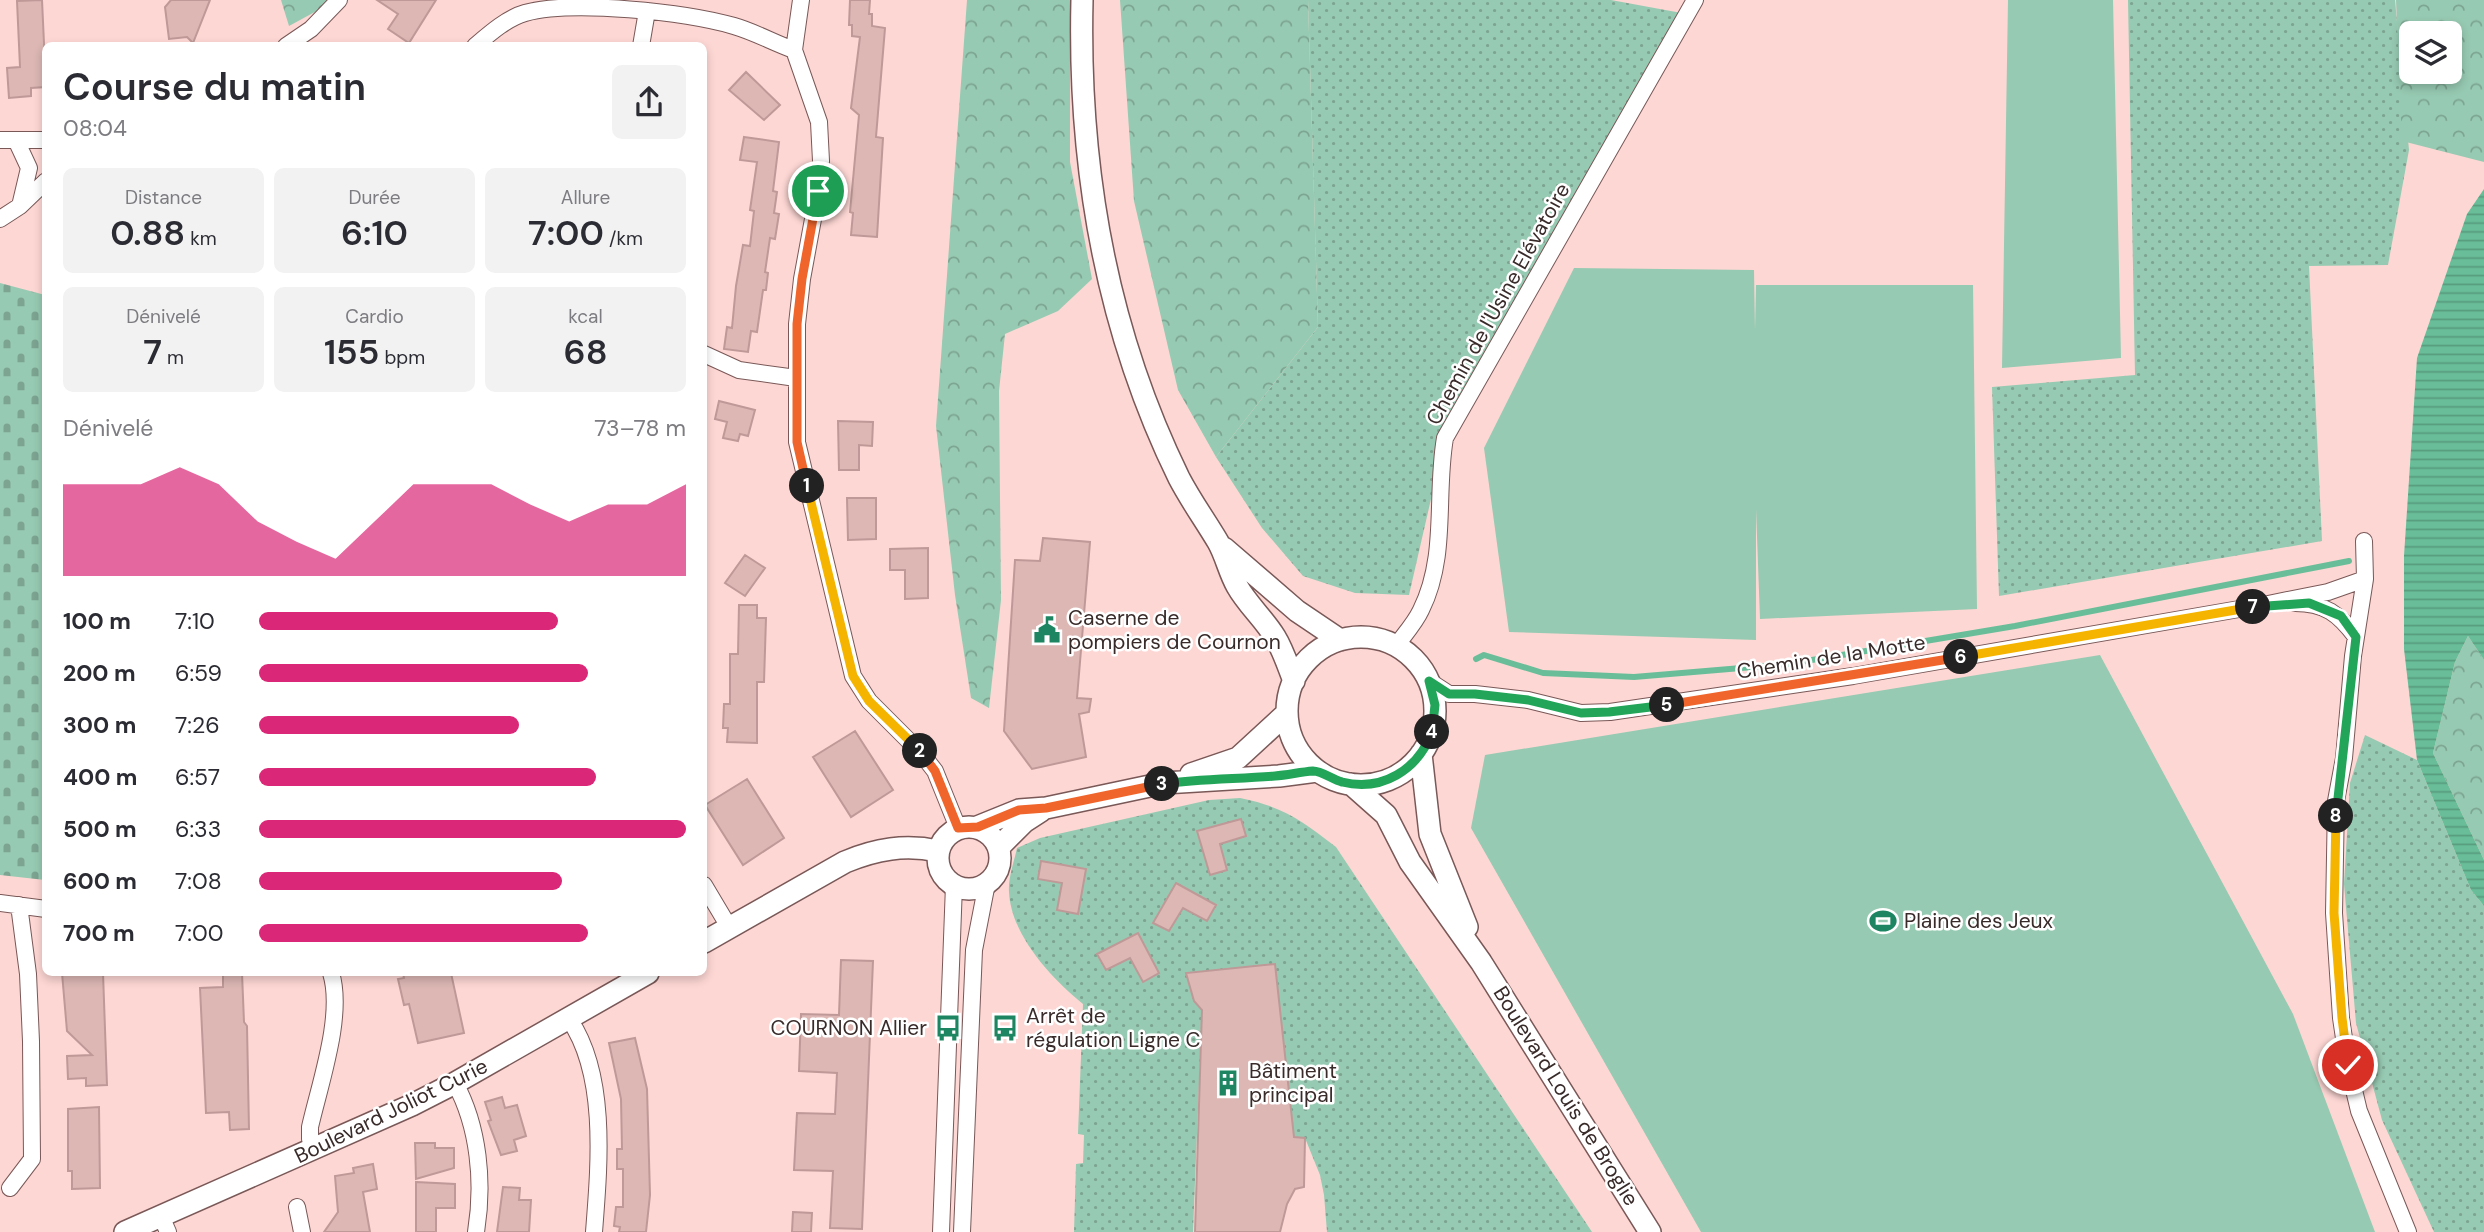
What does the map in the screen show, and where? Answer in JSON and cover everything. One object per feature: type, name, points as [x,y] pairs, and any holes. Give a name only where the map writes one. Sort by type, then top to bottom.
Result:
[{"type":"main road","points":[[1082,0],[1082,72],[1093,204],[1108,279],[1130,361],[1153,419],[1196,510],[1218,543],[1237,586],[1275,637],[1293,681]]},
{"type":"main road","points":[[1218,543],[1297,611],[1339,640]]},
{"type":"main road","points":[[1369,638],[1396,646],[1416,661],[1429,681],[1435,705],[1435,718],[1428,742],[1421,754],[1402,773],[1377,783],[1339,782],[1317,771],[1299,751],[1288,726],[1287,713],[1293,681],[1308,660],[1339,640],[1369,638]]},
{"type":"main road","points":[[968,828],[986,831],[999,847],[1000,863],[998,871],[987,883],[970,889],[954,885],[941,871],[938,851],[947,836],[968,828],[1019,810],[1046,808],[1164,783],[1238,758],[1287,713]]},
{"type":"main road","name":"Boulevard Louis de Broglie","points":[[1421,754],[1430,834],[1481,962]]},
{"type":"main road","points":[[1164,783],[1317,771]]},
{"type":"main road","name":"Boulevard Louis de Broglie","points":[[1351,784],[1385,815],[1410,862],[1481,962],[1650,1232]]},
{"type":"main road","points":[[999,847],[1024,821],[1046,808]]},
{"type":"main road","points":[[707,940],[845,862],[867,853],[898,848],[938,851]]},
{"type":"main road","name":"Boulevard Joliot Curie","points":[[125,1232],[165,1224],[314,1149],[455,1083],[643,976]]},
{"type":"street","points":[[292,42],[311,29],[339,0]]},
{"type":"street","points":[[801,0],[794,50],[819,122],[821,162],[799,301],[797,442],[853,676],[869,701],[921,752],[968,828]]},
{"type":"street","name":"Chemin de l'Usine Elévatoire","points":[[1396,646],[1421,611],[1436,568],[1440,466],[1445,438],[1695,0]]},
{"type":"street","points":[[480,42],[522,7],[593,7],[647,11],[735,26],[794,50]]},
{"type":"street","points":[[641,42],[647,11]]},
{"type":"street","points":[[8,140],[42,140]]},
{"type":"street","points":[[8,140],[29,168],[20,206]]},
{"type":"street","points":[[0,219],[20,206],[42,185]]},
{"type":"street","points":[[707,355],[739,370],[796,378]]},
{"type":"street","points":[[2364,541],[2365,579],[2356,637],[2344,758],[2336,801],[2334,913],[2348,1065],[2360,1111],[2409,1232]]},
{"type":"street","name":"Chemin de la Motte","points":[[1429,681],[1449,694],[1528,700],[1581,713],[1609,712],[1853,676],[2268,604],[2328,592],[2365,579]]},
{"type":"street","points":[[2268,604],[2309,603],[2341,616],[2356,637]]},
{"type":"street","points":[[962,1232],[974,950],[987,883]]},
{"type":"street","points":[[941,1232],[954,885]]},
{"type":"street","points":[[707,890],[729,927]]},
{"type":"street","points":[[0,903],[42,908]]},
{"type":"street","points":[[10,1188],[32,1159],[28,974],[19,905]]},
{"type":"street","points":[[314,1149],[310,1139],[310,1127],[334,1021],[335,988],[332,976]]},
{"type":"street","points":[[569,1019],[587,1052],[597,1120],[600,1166],[594,1232]]},
{"type":"street","points":[[455,1083],[468,1113],[476,1150],[479,1217],[477,1232]]},
{"type":"street","points":[[297,1207],[302,1232]]},
{"type":"green space","points":[[281,0],[328,0],[324,7],[289,26]]},
{"type":"green space","points":[[967,0],[1070,0],[1070,162],[1092,279],[1058,311],[1005,334],[999,391],[1001,600],[989,708],[971,698],[955,595],[936,426]]},
{"type":"green space","points":[[1120,0],[1308,0],[1318,327],[1216,457],[1178,390],[1134,201]]},
{"type":"green space","points":[[1308,0],[1611,0],[1687,14],[1445,438],[1409,595],[1355,593],[1303,576],[1262,528],[1216,457],[1318,327]]},
{"type":"green space","points":[[2008,0],[2113,0],[2121,358],[2002,368]]},
{"type":"green space","points":[[2128,0],[2395,0],[2399,84],[2403,84],[2409,150],[2388,265],[2309,266],[2322,541],[1999,596],[1992,387],[2135,375]]},
{"type":"green space","points":[[2396,0],[2484,0],[2484,162],[2402,141],[2400,84],[2462,84],[2462,21],[2399,21],[2399,70]]},
{"type":"green space","points":[[1574,268],[1754,270],[1755,330],[1756,285],[1973,285],[1977,609],[1760,619],[1756,509],[1756,640],[1509,632],[1484,448]]},
{"type":"green space","points":[[0,283],[42,294],[42,880],[0,875]]},
{"type":"green space","points":[[2468,636],[2484,660],[2484,860],[2433,753],[2455,662]]},
{"type":"green space","name":"Plaine des Jeux","points":[[2100,655],[2293,1014],[2375,1232],[1701,1232],[1471,828],[1485,755]]},
{"type":"green space","points":[[2365,735],[2417,760],[2471,890],[2484,906],[2484,1232],[2434,1232],[2382,1120],[2356,1023],[2344,884],[2350,783]]},
{"type":"green space","points":[[1240,798],[1269,806],[1291,816],[1336,847],[1592,1232],[1327,1232],[1320,1175],[1305,1138],[1294,1137],[1274,964],[1187,973],[1194,1001],[1202,1010],[1193,1232],[1074,1232],[1076,1164],[1083,1163],[1084,1135],[1078,1134],[1083,1004],[1046,968],[1017,924],[1011,908],[1009,887],[1017,848],[1040,838],[1209,800]]},
{"type":"shaded area","points":[[2484,189],[2484,660],[2468,636],[2455,662],[2433,753],[2484,860],[2484,906],[2471,890],[2417,760],[2404,649],[2404,556],[2417,358],[2467,214]]},
{"type":"building","points":[[42,0],[42,87],[31,88],[31,96],[9,98],[7,68],[20,67],[17,1]]},
{"type":"building","points":[[171,0],[210,0],[193,42],[187,37],[169,39],[165,7]]},
{"type":"building","points":[[377,0],[436,0],[410,42],[388,29],[398,14]]},
{"type":"building","points":[[850,0],[870,0],[872,26],[885,28],[876,137],[883,138],[877,237],[851,235],[853,213],[850,212],[859,115],[851,108],[860,37],[852,36],[852,25],[849,25]]},
{"type":"building","points":[[746,72],[780,105],[764,120],[729,90]]},
{"type":"building","points":[[744,137],[779,142],[773,191],[777,192],[774,213],[779,214],[775,239],[770,238],[765,272],[768,273],[766,290],[763,290],[757,332],[751,331],[748,352],[724,349],[727,327],[732,328],[743,245],[750,246],[754,211],[750,210],[757,162],[740,160]]},
{"type":"building","points":[[719,401],[755,410],[748,436],[740,434],[738,441],[723,438],[727,422],[715,419]]},
{"type":"building","points":[[838,421],[873,422],[872,446],[859,445],[859,470],[839,470]]},
{"type":"building","points":[[847,498],[876,498],[876,539],[848,540]]},
{"type":"building","name":"Caserne de pompiers de Cournon","points":[[1043,538],[1090,542],[1077,698],[1091,699],[1089,712],[1079,714],[1086,757],[1032,769],[1004,731],[1015,560],[1040,561]]},
{"type":"building","points":[[928,548],[928,598],[905,599],[905,570],[890,570],[890,549]]},
{"type":"building","points":[[745,555],[765,568],[745,596],[725,583]]},
{"type":"building","points":[[739,605],[757,605],[757,618],[766,618],[764,682],[757,682],[757,743],[727,742],[728,728],[723,728],[724,704],[730,704],[730,654],[738,654]]},
{"type":"building","points":[[855,731],[893,790],[851,817],[813,757]]},
{"type":"building","points":[[747,779],[784,838],[743,865],[707,808],[707,804]]},
{"type":"building","points":[[1241,819],[1246,836],[1220,844],[1227,870],[1210,875],[1197,831]]},
{"type":"building","points":[[1041,861],[1086,869],[1078,914],[1057,910],[1062,883],[1038,879]]},
{"type":"building","points":[[1176,883],[1216,905],[1207,921],[1183,908],[1169,931],[1153,923]]},
{"type":"building","points":[[1138,933],[1159,973],[1143,982],[1130,958],[1106,970],[1097,954]]},
{"type":"building","points":[[841,960],[873,961],[862,1229],[830,1228],[833,1171],[794,1170],[797,1113],[835,1114],[837,1073],[799,1071],[801,1014],[839,1015]]},
{"type":"building","points":[[1275,964],[1294,1137],[1305,1138],[1304,1187],[1295,1189],[1287,1204],[1280,1232],[1195,1232],[1202,1010],[1194,1001],[1186,973]]},
{"type":"building","points":[[62,976],[103,976],[107,1085],[86,1086],[86,1078],[68,1079],[67,1056],[92,1055],[67,1031]]},
{"type":"building","points":[[223,976],[242,976],[244,1022],[247,1026],[249,1129],[230,1130],[229,1112],[206,1113],[200,988],[223,987]]},
{"type":"building","points":[[452,976],[464,1033],[418,1043],[409,1004],[404,1005],[398,979]]},
{"type":"building","points":[[635,1038],[647,1089],[650,1195],[646,1232],[619,1232],[620,1227],[614,1226],[616,1207],[623,1207],[623,1169],[617,1169],[617,1149],[622,1149],[621,1099],[609,1043]]},
{"type":"building","points":[[502,1097],[505,1108],[517,1105],[526,1136],[514,1140],[517,1151],[501,1155],[488,1121],[491,1120],[485,1102]]},
{"type":"building","points":[[99,1107],[100,1188],[72,1189],[72,1171],[68,1171],[68,1109]]},
{"type":"building","points":[[415,1143],[435,1143],[435,1148],[454,1148],[454,1168],[416,1179]]},
{"type":"building","points":[[373,1164],[377,1189],[363,1192],[370,1232],[324,1232],[338,1212],[335,1176],[354,1173],[353,1168]]},
{"type":"building","points":[[416,1182],[455,1184],[455,1208],[436,1208],[436,1232],[416,1232]]},
{"type":"building","points":[[503,1187],[520,1188],[519,1200],[531,1200],[529,1232],[497,1232]]},
{"type":"building","points":[[793,1212],[812,1213],[811,1232],[792,1232]]},
{"type":"waterway","points":[[1476,659],[1484,655],[1543,673],[1634,677],[1788,664],[2015,626],[2349,561]]},
{"type":"place","name":"Caserne de pompiers de Cournon","points":[[1047,630]]},
{"type":"place","name":"Plaine des Jeux","points":[[1883,921]]},
{"type":"place","name":"COURNON Allier","points":[[948,1028]]},
{"type":"place","name":"Arrêt de régulation Ligne C","points":[[1005,1028]]},
{"type":"place","name":"Bâtiment principal","points":[[1228,1083]]},
{"type":"route","points":[[818,191],[797,324],[797,442],[853,676],[869,701],[921,752],[935,771],[958,828],[978,827],[1019,810],[1046,808],[1164,783],[1317,771],[1339,782],[1351,784],[1364,785],[1390,779],[1413,764],[1433,730],[1435,705],[1429,681],[1449,694],[1528,700],[1581,713],[1609,712],[1853,676],[2268,604],[2309,603],[2341,616],[2356,637],[2344,758],[2336,801],[2334,913],[2348,1065]]}]
